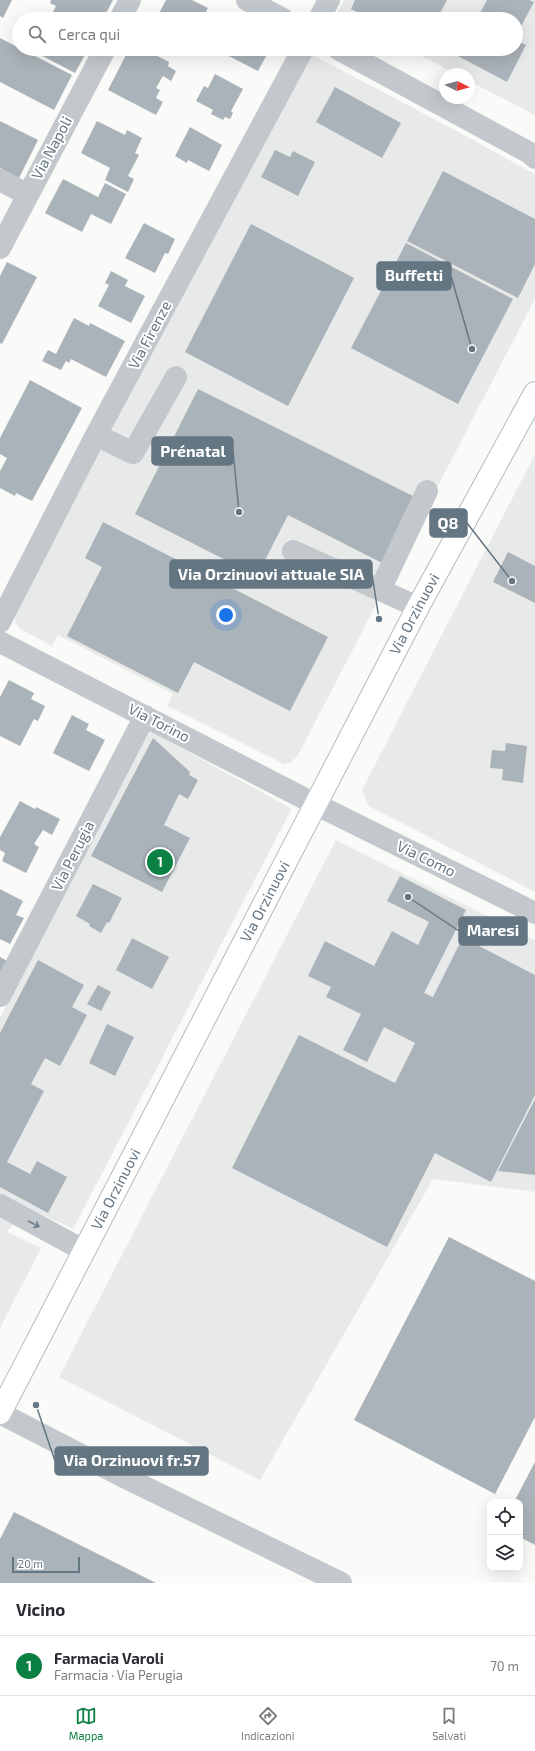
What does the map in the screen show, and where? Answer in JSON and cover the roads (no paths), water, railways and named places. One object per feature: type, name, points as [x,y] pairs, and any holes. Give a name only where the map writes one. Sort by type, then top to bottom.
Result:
[{"type":"main road","name":"Via Orzinuovi","points":[[0,1413],[317,805],[418,607],[535,393]]},
{"type":"street","points":[[124,12],[130,0]]},
{"type":"street","points":[[247,0],[270,12]]},
{"type":"street","points":[[323,12],[329,0]]},
{"type":"street","name":"Via Napoli","points":[[0,248],[101,56]]},
{"type":"street","name":"Via Firenze","points":[[0,622],[96,436],[299,56]]},
{"type":"street","points":[[351,56],[533,155]]},
{"type":"street","points":[[0,180],[28,195]]},
{"type":"street","points":[[96,436],[133,454],[176,377]]},
{"type":"street","points":[[380,590],[427,491]]},
{"type":"street","points":[[293,551],[418,607]]},
{"type":"street","name":"Via Torino","points":[[0,642],[317,805]]},
{"type":"street","name":"Via Perugia","points":[[0,996],[145,716]]},
{"type":"street","name":"Via Como","points":[[317,805],[535,913]]},
{"type":"street","points":[[0,1205],[84,1250]]},
{"type":"street","points":[[0,1413],[122,1476],[340,1583]]},
{"type":"place","name":"Buffetti","points":[[472,349]]},
{"type":"place","name":"Prénatal","points":[[239,512]]},
{"type":"place","name":"Q8","points":[[512,581]]},
{"type":"place","name":"Via Orzinuovi attuale SIA","points":[[379,619]]},
{"type":"place","name":"Farmacia Varoli","points":[[160,862]]},
{"type":"place","name":"Maresi","points":[[408,897]]},
{"type":"place","name":"Via Orzinuovi fr.57","points":[[36,1405]]}]
